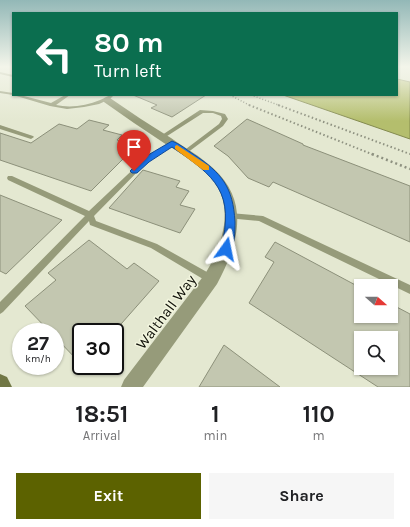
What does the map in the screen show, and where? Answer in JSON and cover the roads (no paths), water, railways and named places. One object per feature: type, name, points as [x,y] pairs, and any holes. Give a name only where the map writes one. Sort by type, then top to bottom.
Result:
[{"type":"street","name":"Walthall Way","points":[[106,97],[167,141],[185,152],[215,175],[227,193],[230,216],[230,231],[221,264],[212,279],[131,387]]},
{"type":"lane","points":[[0,92],[12,95]]},
{"type":"lane","points":[[18,96],[66,109],[106,97]]},
{"type":"lane","points":[[52,105],[66,96]]},
{"type":"lane","points":[[0,309],[90,215],[167,141],[202,111],[223,115],[225,119],[221,125],[185,152]]},
{"type":"lane","points":[[0,127],[30,137]]},
{"type":"lane","points":[[10,178],[90,215],[93,223],[154,246],[212,279]]},
{"type":"lane","points":[[230,216],[260,218],[410,290]]}]
